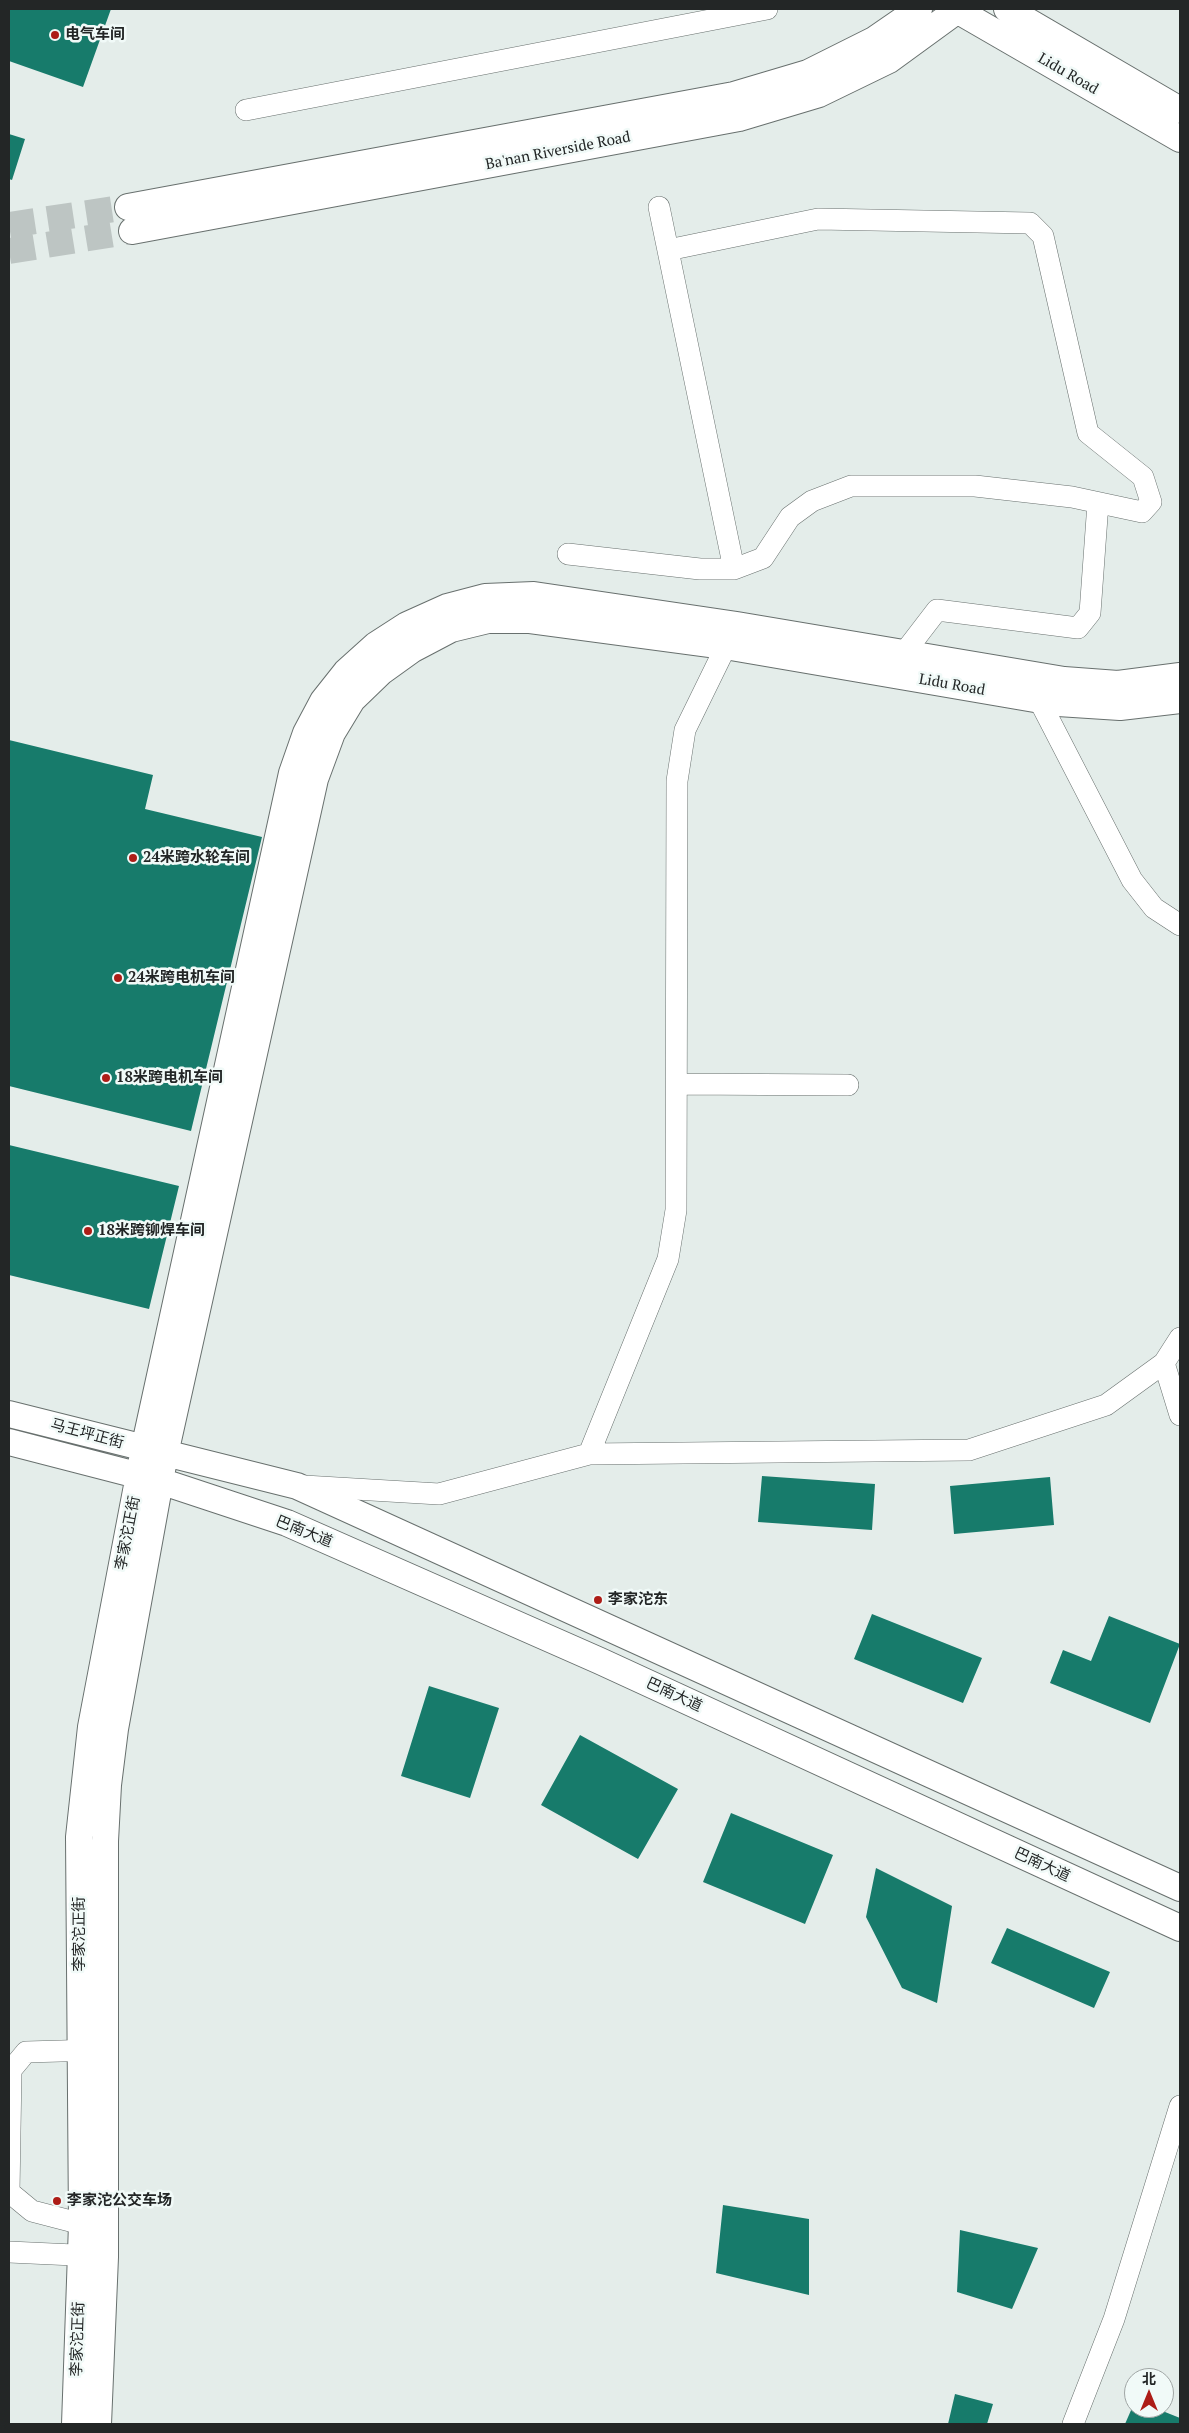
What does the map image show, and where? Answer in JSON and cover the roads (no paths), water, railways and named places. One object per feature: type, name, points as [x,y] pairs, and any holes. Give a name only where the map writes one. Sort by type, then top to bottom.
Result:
[{"type":"main road","name":"Ba'nan Riverside Road","points":[[919,9],[874,40],[808,73],[734,95],[130,219],[739,118],[820,94],[837,86],[889,60],[957,9]]},
{"type":"main road","name":"Lidu Road","points":[[957,9],[1180,139]]},
{"type":"main road","name":"Lidu Road","points":[[1007,9],[1180,110]]},
{"type":"main road","name":"李家沱正街","points":[[74,2424],[93,2256],[82,2224],[108,1785],[115,1729],[154,1451],[292,773],[306,733],[323,701],[346,672],[376,645],[407,626],[447,607],[484,597],[534,595],[731,635]]},
{"type":"main road","name":"Lidu Road","points":[[731,635],[904,653],[1064,680],[1118,684],[1180,676]]},
{"type":"main road","name":"Lidu Road","points":[[731,635],[1039,700],[1120,707],[1180,700]]},
{"type":"main road","name":"马王坪正街","points":[[9,1414],[154,1451]]},
{"type":"main road","name":"马王坪正街","points":[[9,1442],[150,1478]]},
{"type":"main road","points":[[154,1451],[297,1486],[1180,1888]]},
{"type":"main road","name":"巴南大道","points":[[150,1478],[288,1523],[609,1665],[1180,1928]]},
{"type":"main road","name":"李家沱正街","points":[[92,2051],[93,2256],[98,2424]]},
{"type":"street","points":[[246,110],[767,9]]},
{"type":"street","points":[[659,207],[734,569]]},
{"type":"street","points":[[568,554],[700,569],[734,569],[763,558],[790,518],[812,501],[851,486],[975,486],[1072,498],[1142,512],[1151,502],[1143,476],[1088,433],[1043,236],[1030,223],[818,219],[668,250]]},
{"type":"street","points":[[904,653],[937,610],[1078,628],[1090,613],[1098,503]]},
{"type":"street","points":[[589,1454],[668,1259],[676,1210],[678,1084],[677,781],[686,730],[731,635]]},
{"type":"street","points":[[1039,700],[1132,880],[1154,908],[1180,925]]},
{"type":"street","points":[[678,1084],[848,1085]]},
{"type":"street","points":[[297,1486],[439,1494],[589,1454],[969,1450],[1106,1405],[1164,1363],[1180,1338]]},
{"type":"street","points":[[1164,1363],[1180,1415]]},
{"type":"street","points":[[82,2224],[32,2211],[9,2192],[11,2070],[26,2052],[92,2051]]},
{"type":"street","points":[[1073,2424],[1114,2319],[1180,2106]]},
{"type":"street","points":[[9,2252],[93,2256]]},
{"type":"tunnel","points":[[9,225],[128,207]]},
{"type":"tunnel","points":[[9,251],[132,231]]},
{"type":"place","name":"电气车间","points":[[55,35]]},
{"type":"place","name":"24米跨水轮车间","points":[[133,858]]},
{"type":"place","name":"24米跨电机车间","points":[[118,978]]},
{"type":"place","name":"18米跨电机车间","points":[[106,1078]]},
{"type":"place","name":"18米跨铆焊车间","points":[[88,1231]]},
{"type":"place","name":"李家沱东","points":[[598,1600]]},
{"type":"place","name":"李家沱公交车场","points":[[57,2201]]}]
